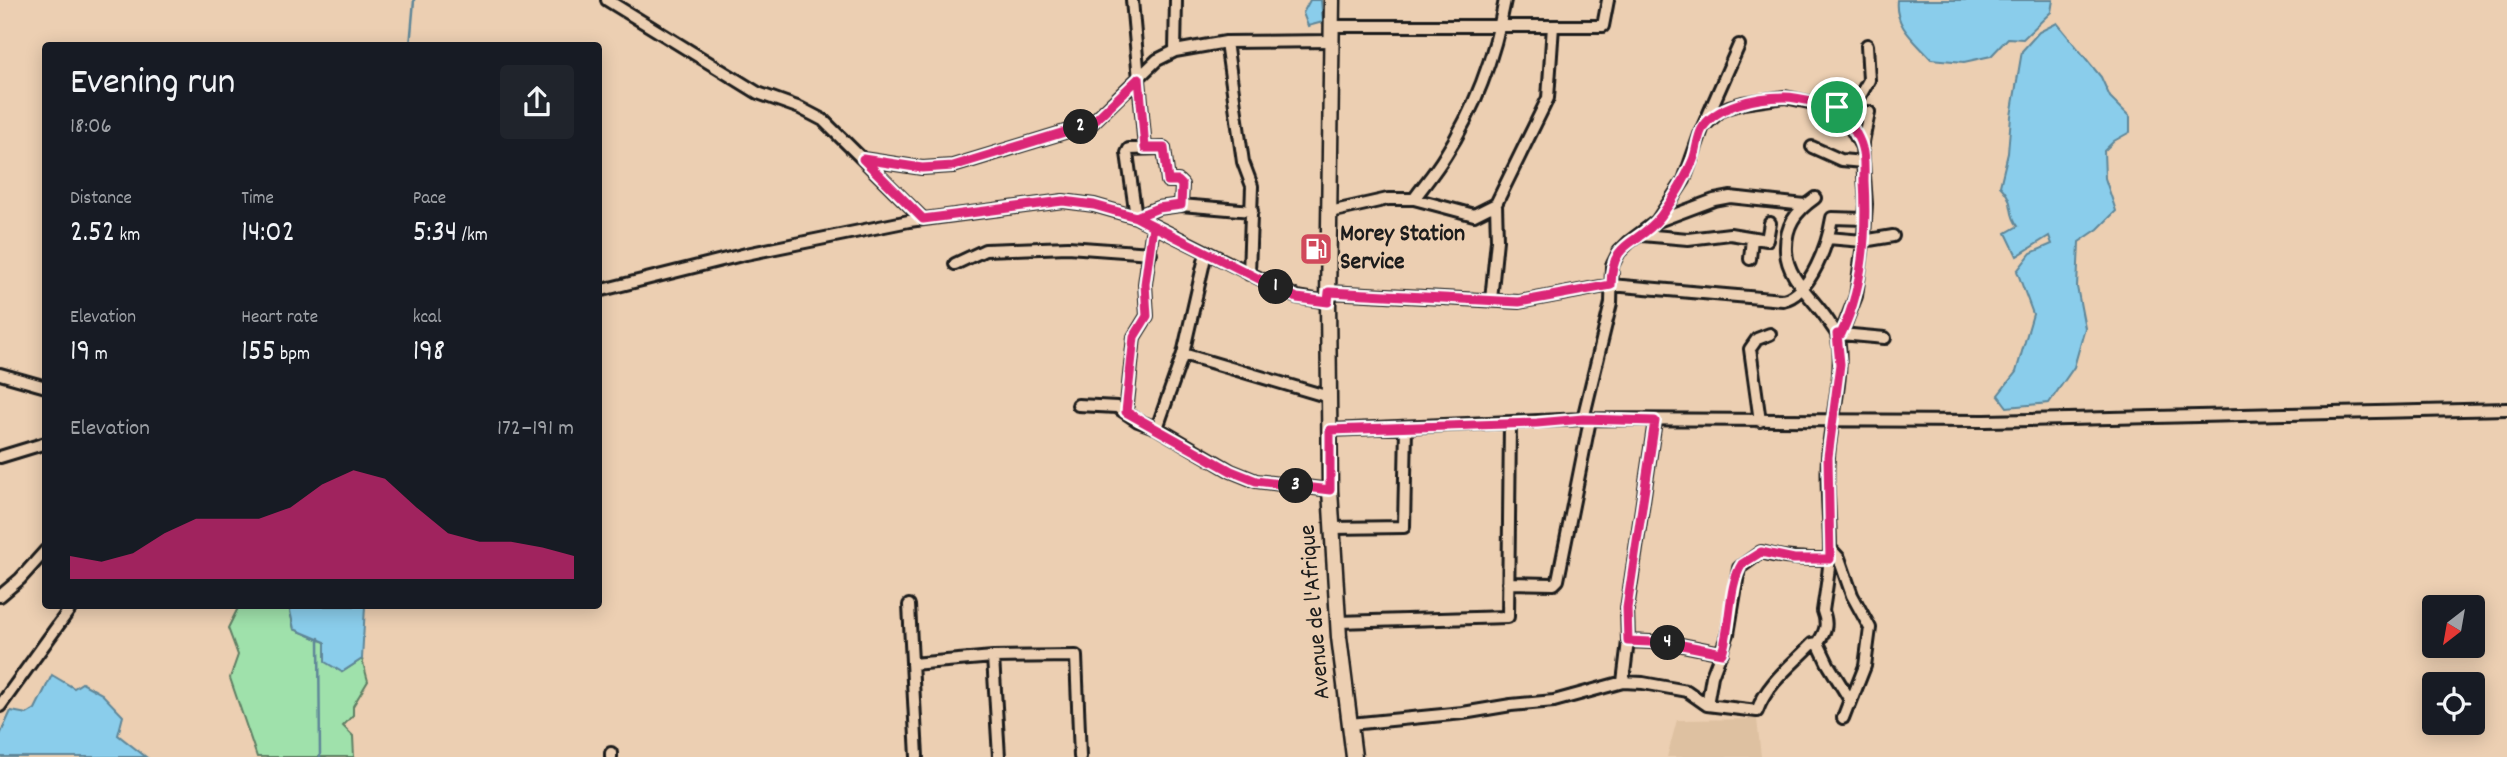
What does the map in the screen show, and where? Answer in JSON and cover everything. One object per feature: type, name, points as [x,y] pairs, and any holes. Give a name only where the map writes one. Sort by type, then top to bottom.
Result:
[{"type":"main road","name":"Avenue de l'Afrique","points":[[1332,0],[1329,297],[1331,528],[1338,622],[1354,757]]},
{"type":"street","points":[[607,0],[758,93],[800,107],[823,120],[923,219]]},
{"type":"street","points":[[1132,0],[1145,148]]},
{"type":"street","points":[[1175,51],[1176,0]]},
{"type":"street","points":[[1414,200],[1464,122],[1500,25],[1505,0]]},
{"type":"street","points":[[1332,26],[1603,26],[1608,0]]},
{"type":"street","points":[[1491,300],[1497,240],[1496,204],[1548,98],[1553,26]]},
{"type":"street","points":[[863,159],[922,168],[953,166],[1091,124],[1157,60],[1175,51],[1226,42],[1332,41]]},
{"type":"street","points":[[1226,42],[1243,162],[1252,186],[1249,274]]},
{"type":"street","points":[[1508,583],[1539,585],[1557,581],[1611,303],[1612,266],[1619,252],[1657,221],[1684,180],[1702,129],[1739,45]]},
{"type":"street","points":[[1843,114],[1860,96],[1870,80],[1867,45]]},
{"type":"street","points":[[1702,129],[1713,117],[1729,107],[1785,97],[1837,107],[1862,147]]},
{"type":"street","points":[[1818,643],[1826,629],[1823,611],[1830,553],[1827,481],[1831,421],[1840,364],[1839,334],[1856,296],[1865,219],[1862,147],[1869,112]]},
{"type":"street","points":[[1812,147],[1841,160],[1863,162]]},
{"type":"street","points":[[1136,217],[1127,153],[1129,149],[1164,148],[1168,181],[1178,181],[1182,185],[1181,205]]},
{"type":"street","points":[[1836,172],[1841,160]]},
{"type":"street","points":[[1657,221],[1714,200],[1730,197],[1805,205]]},
{"type":"street","points":[[1330,212],[1388,198],[1414,200],[1474,215],[1496,204]]},
{"type":"street","points":[[1815,198],[1805,205],[1791,222],[1786,239],[1787,262],[1794,279],[1839,334],[1885,338]]},
{"type":"street","points":[[602,290],[746,254],[923,219],[1063,201],[1094,205],[1136,217],[1297,298],[1519,302],[1611,285],[1783,300],[1790,298],[1802,287],[1815,268],[1828,238],[1832,218],[1865,219]]},
{"type":"street","points":[[1136,217],[1158,208],[1181,205],[1252,211]]},
{"type":"street","points":[[1642,235],[1688,239],[1730,234],[1767,240],[1770,223]]},
{"type":"street","points":[[1126,412],[1134,337],[1147,316],[1145,284],[1153,226]]},
{"type":"street","points":[[1828,238],[1863,240],[1893,236]]},
{"type":"street","points":[[1749,260],[1752,238]]},
{"type":"street","points":[[955,264],[985,250],[1068,247],[1151,253]]},
{"type":"street","points":[[1157,428],[1183,354],[1206,253]]},
{"type":"street","points":[[1760,421],[1750,354],[1757,339],[1770,334]]},
{"type":"street","points":[[1183,354],[1329,397]]},
{"type":"street","points":[[0,374],[42,386]]},
{"type":"street","points":[[1078,405],[1117,407],[1231,471],[1256,481],[1330,490]]},
{"type":"street","points":[[1330,430],[1587,420],[1985,421],[2507,409]]},
{"type":"street","points":[[1623,682],[1628,641],[1627,608],[1655,421]]},
{"type":"street","points":[[1338,622],[1507,618],[1510,422]]},
{"type":"street","points":[[1331,528],[1404,527],[1406,427]]},
{"type":"street","points":[[0,457],[42,446]]},
{"type":"street","points":[[1707,705],[1712,677],[1728,634],[1732,598],[1742,564],[1761,552],[1794,559],[1830,553],[1839,558],[1852,595],[1870,628],[1865,666],[1843,718]]},
{"type":"street","points":[[0,596],[42,554]]},
{"type":"street","points":[[909,605],[917,757]]},
{"type":"street","points":[[0,706],[70,609]]},
{"type":"street","points":[[1628,641],[1672,643],[1722,653]]},
{"type":"street","points":[[1818,643],[1848,695],[1850,704]]},
{"type":"street","points":[[1350,724],[1554,701],[1623,682],[1643,682],[1687,691],[1707,705],[1757,711],[1760,702],[1783,673],[1812,644],[1818,643]]},
{"type":"street","points":[[912,664],[993,657],[1076,656],[1080,757]]},
{"type":"street","points":[[993,657],[999,757]]},
{"type":"shaded area","points":[[1757,719],[1761,757],[1667,757],[1677,720]]},
{"type":"green space","points":[[238,609],[290,609],[294,629],[325,642],[342,672],[362,659],[368,681],[353,706],[353,715],[343,726],[353,736],[354,757],[257,757],[230,678],[238,655],[228,628]]},
{"type":"water","points":[[1310,0],[1321,0],[1323,22],[1308,26],[1303,13]]},
{"type":"water","points":[[1897,0],[2053,0],[2051,12],[2023,39],[2008,38],[1991,56],[1964,62],[1931,59],[1902,25]]},
{"type":"water","points":[[2057,23],[2101,77],[2110,97],[2130,117],[2130,132],[2114,141],[2104,151],[2105,178],[2116,211],[2098,229],[2079,242],[2077,287],[2085,328],[2074,367],[2049,403],[2007,407],[1998,395],[2016,372],[2033,314],[2017,271],[2031,253],[2052,244],[2049,236],[2017,256],[2006,233],[2018,226],[2008,198],[2000,186],[2008,153],[2022,51],[2039,32]]},
{"type":"water","points":[[290,609],[365,609],[362,659],[342,672],[325,662],[325,642],[294,629]]},
{"type":"water","points":[[52,675],[74,688],[82,683],[102,694],[123,716],[118,735],[146,757],[0,757],[0,735],[11,711],[27,714],[35,709]]},
{"type":"waterway","points":[[410,42],[414,0]]},
{"type":"waterway","points":[[319,638],[320,757]]},
{"type":"place","name":"Morey Station Service","points":[[1316,249]]},
{"type":"route","points":[[1837,107],[1785,97],[1743,103],[1720,111],[1702,129],[1684,180],[1657,221],[1619,252],[1612,266],[1611,285],[1519,302],[1329,292],[1328,302],[1297,298],[1136,217],[1094,205],[1063,201],[923,219],[863,159],[922,168],[953,166],[1091,124],[1139,78],[1145,148],[1162,146],[1166,150],[1168,181],[1178,181],[1182,185],[1181,205],[1167,205],[1136,217],[1153,226],[1145,284],[1147,316],[1134,337],[1126,412],[1231,471],[1256,481],[1330,490],[1330,430],[1583,419],[1655,421],[1627,608],[1628,641],[1672,643],[1722,653],[1728,634],[1732,598],[1742,564],[1758,552],[1794,559],[1830,559],[1828,457],[1840,364],[1837,334],[1841,334],[1856,296],[1866,204],[1862,147],[1837,107]]}]
